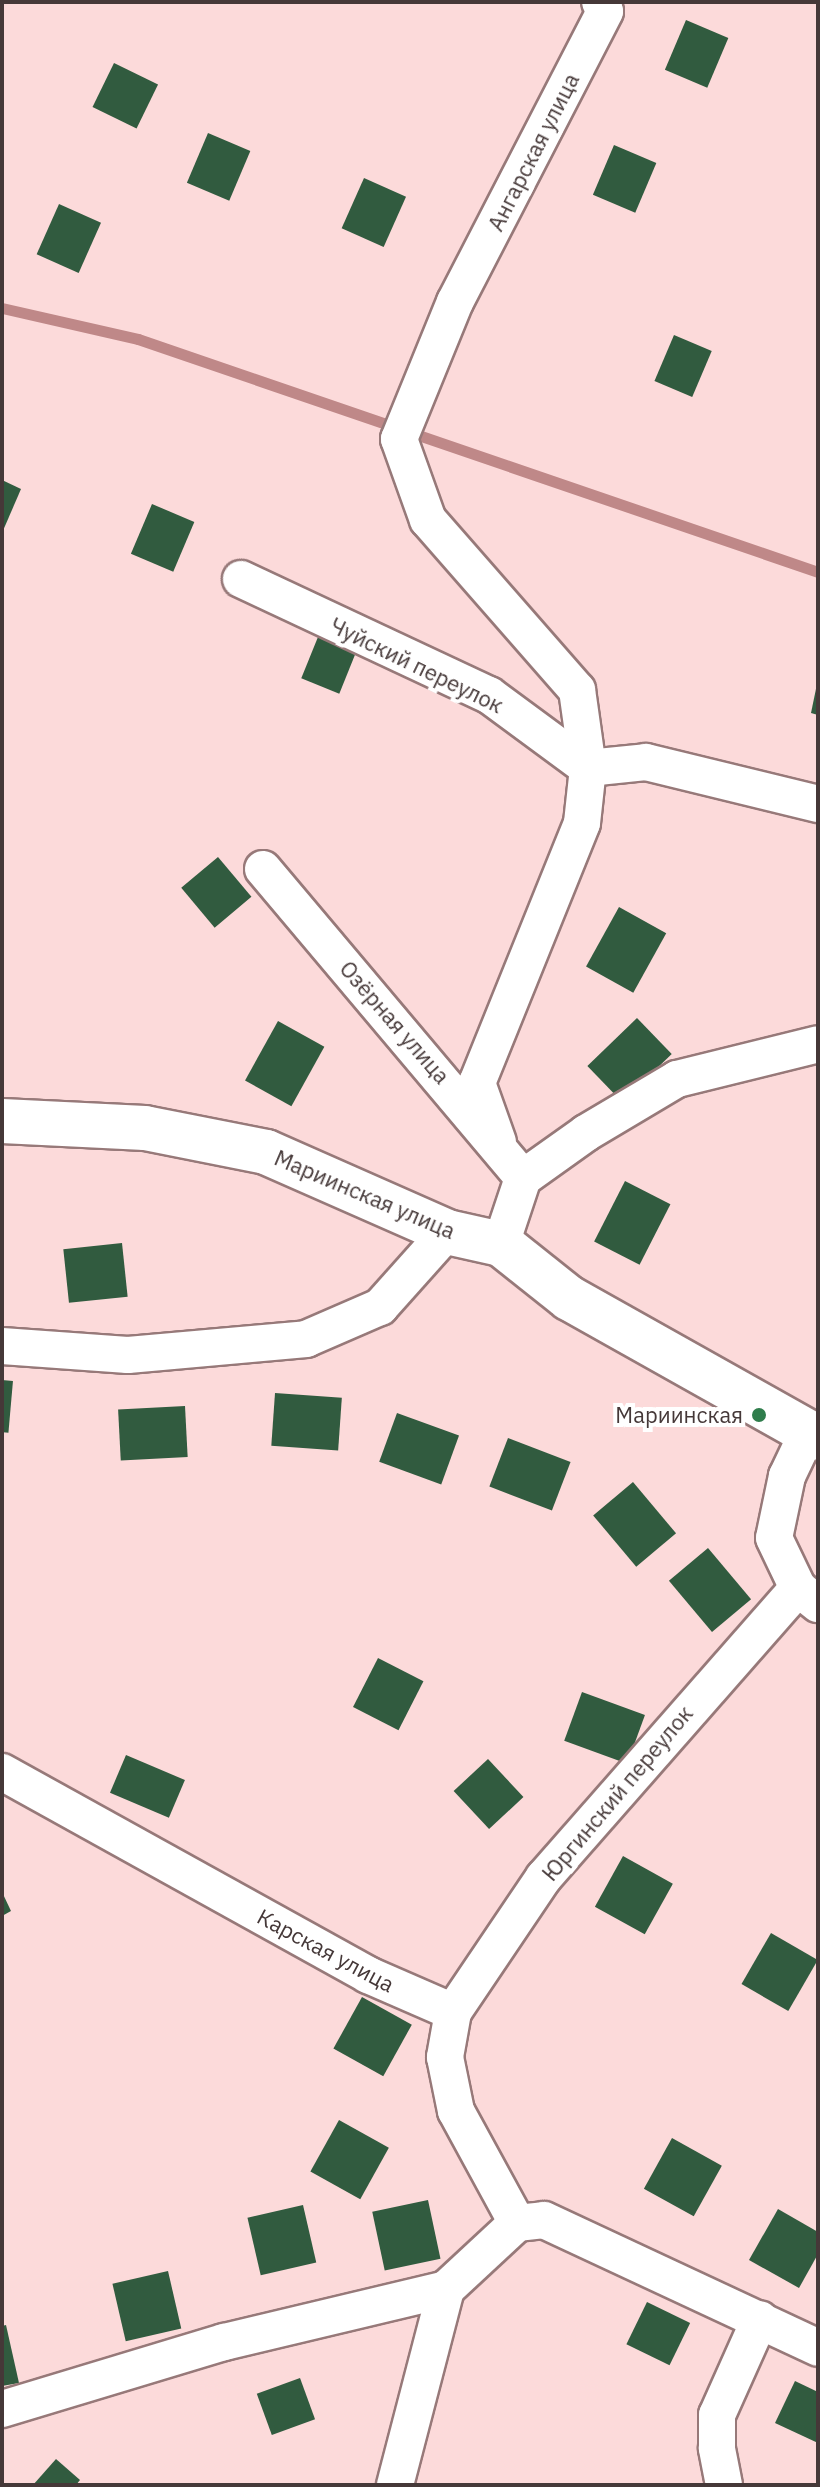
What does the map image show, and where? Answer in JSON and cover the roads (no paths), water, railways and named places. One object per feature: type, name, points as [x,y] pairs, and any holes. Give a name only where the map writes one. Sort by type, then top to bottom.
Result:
[{"type":"main road","name":"Мариинская улица","points":[[2,1121],[145,1128],[266,1152],[447,1232],[501,1244],[569,1298],[813,1435]]},
{"type":"street","name":"Ангарская улица","points":[[498,1142],[477,1083],[582,823],[588,768],[577,690],[428,520],[399,439],[455,302],[609,5]]},
{"type":"street","name":"Чуйский переулок","points":[[241,579],[489,695],[588,768]]},
{"type":"street","points":[[588,768],[646,762],[818,804]]},
{"type":"street","name":"Озёрная улица","points":[[263,869],[498,1142],[523,1178]]},
{"type":"street","points":[[501,1244],[523,1178],[677,1079],[818,1044]]},
{"type":"street","points":[[2,1346],[128,1355],[306,1339],[380,1307],[447,1232]]},
{"type":"street","points":[[808,1596],[774,1538],[787,1476],[813,1435]]},
{"type":"street","name":"Юргинский переулок","points":[[453,2012],[544,1877],[808,1596]]},
{"type":"street","name":"Карская улица","points":[[2,1772],[368,1975],[453,2012]]},
{"type":"street","points":[[453,2012],[445,2057],[456,2111],[517,2223]]},
{"type":"street","points":[[2,2409],[224,2342],[446,2289],[517,2223],[544,2220],[818,2348]]},
{"type":"street","points":[[395,2485],[446,2289]]},
{"type":"street","points":[[724,2485],[717,2415],[760,2319]]},
{"type":"waterway","points":[[2,308],[138,339],[818,572]]},
{"type":"place","name":"Мариинская","points":[[759,1415]]}]
